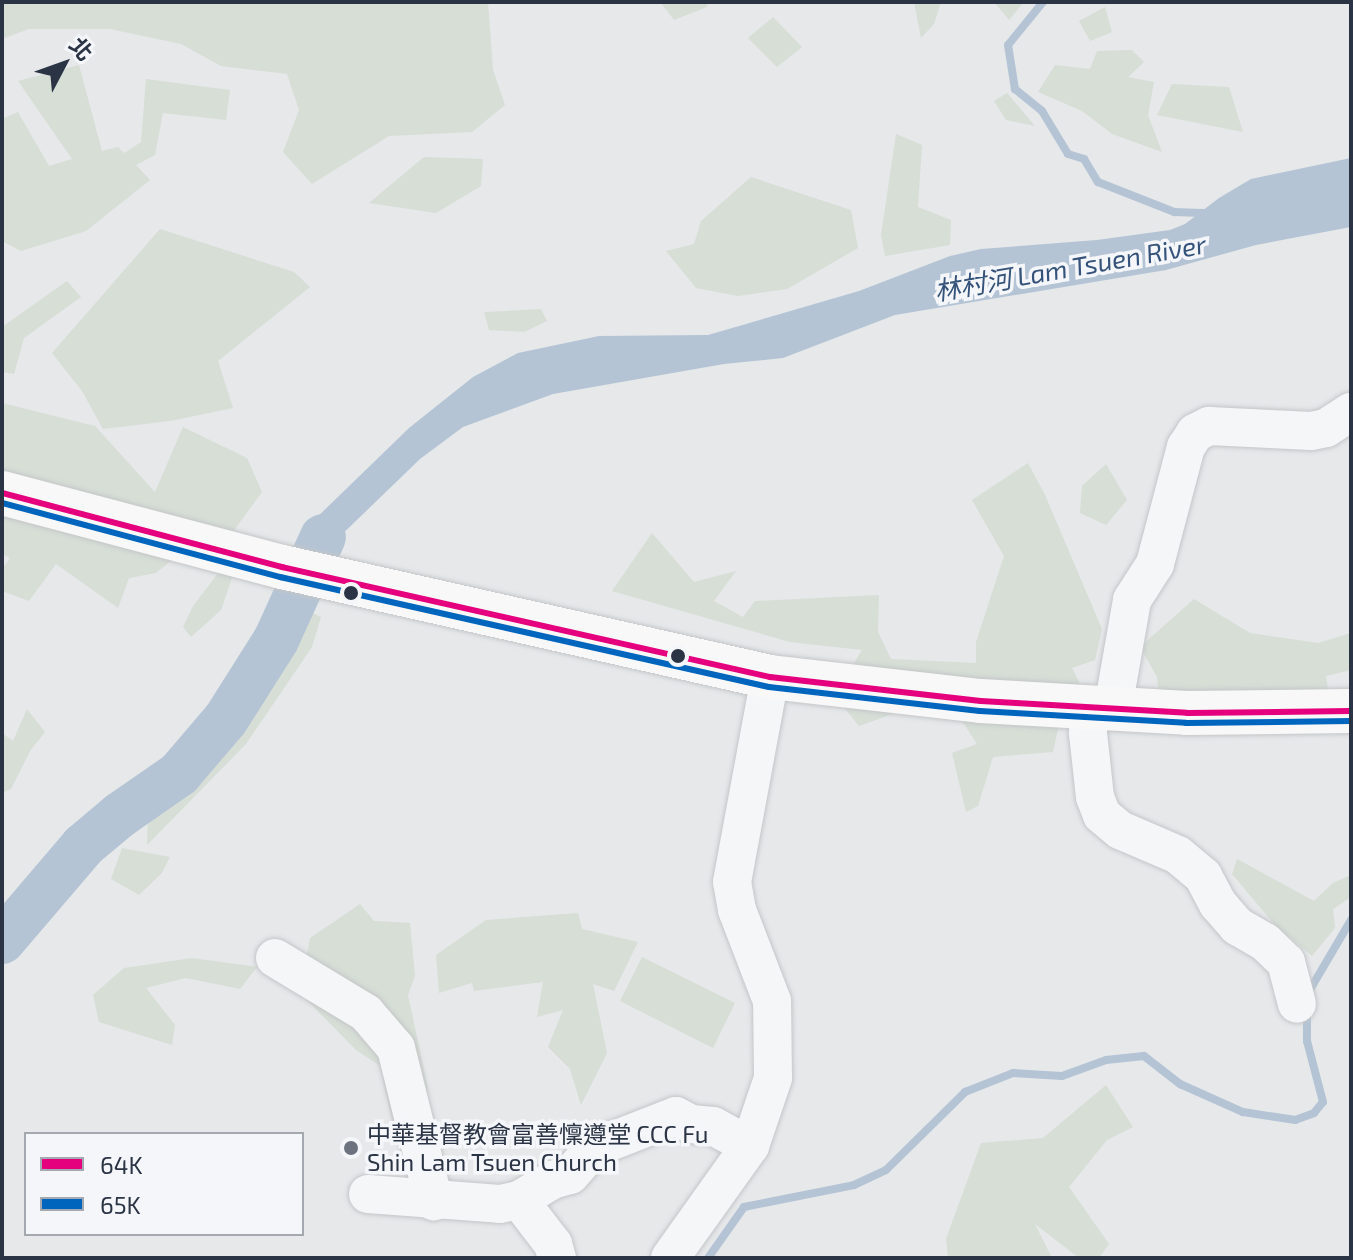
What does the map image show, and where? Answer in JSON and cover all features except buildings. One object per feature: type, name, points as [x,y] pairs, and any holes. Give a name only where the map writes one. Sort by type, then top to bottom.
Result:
[{"type":"main road","points":[[2,493],[282,567],[770,677],[981,701],[1187,713],[1351,711]]},
{"type":"street","points":[[1297,1004],[1286,962],[1265,942],[1237,926],[1218,904],[1203,876],[1178,855],[1120,830],[1102,815],[1095,797],[1088,733],[1102,708],[1132,600],[1155,564],[1186,447],[1195,433],[1209,426],[1311,431],[1326,428],[1351,412]]},
{"type":"street","points":[[670,1258],[750,1146],[773,1078],[772,1001],[737,910],[732,882],[770,677]]},
{"type":"street","points":[[275,958],[366,1013],[396,1048],[434,1201]]},
{"type":"street","points":[[368,1194],[500,1204],[519,1200],[570,1175],[594,1148],[676,1116],[691,1124],[713,1126],[750,1146]]},
{"type":"street","points":[[519,1200],[553,1244],[557,1258]]},
{"type":"shaded area","points":[[2,2],[488,2],[493,70],[505,105],[472,132],[389,136],[312,184],[283,152],[299,110],[287,74],[221,66],[181,44],[110,29],[29,29],[2,39]]},
{"type":"shaded area","points":[[660,2],[708,2],[707,7],[674,20]]},
{"type":"shaded area","points":[[914,2],[941,2],[934,24],[921,38]]},
{"type":"shaded area","points":[[994,2],[1024,2],[1009,20]]},
{"type":"shaded area","points":[[1105,7],[1112,32],[1090,41],[1079,21]]},
{"type":"shaded area","points":[[773,17],[802,47],[777,67],[748,38]]},
{"type":"shaded area","points":[[1132,50],[1144,62],[1128,77],[1154,82],[1148,115],[1162,152],[1112,134],[1082,111],[1038,92],[1055,65],[1090,69],[1097,51]]},
{"type":"shaded area","points":[[79,65],[102,151],[118,147],[124,153],[141,142],[146,79],[230,90],[226,120],[163,113],[155,155],[136,165],[150,180],[86,231],[21,251],[2,241],[2,119],[18,112],[49,166],[72,159],[18,81]]},
{"type":"shaded area","points":[[1172,84],[1229,87],[1243,132],[1157,115]]},
{"type":"shaded area","points":[[1007,93],[1035,126],[1006,120],[994,101]]},
{"type":"shaded area","points":[[896,134],[922,145],[918,207],[951,220],[950,245],[885,256],[881,235]]},
{"type":"shaded area","points":[[424,157],[483,159],[481,186],[436,213],[369,203]]},
{"type":"shaded area","points":[[751,177],[851,210],[858,248],[787,289],[738,296],[696,288],[666,251],[694,244],[701,221]]},
{"type":"shaded area","points":[[160,229],[294,272],[310,287],[218,361],[233,408],[170,421],[103,429],[82,391],[52,353]]},
{"type":"shaded area","points":[[67,281],[81,297],[24,338],[14,374],[2,372],[2,327]]},
{"type":"shaded area","points":[[541,309],[547,321],[524,332],[489,330],[484,312]]},
{"type":"shaded area","points":[[2,403],[95,426],[155,492],[183,427],[247,458],[262,492],[224,544],[178,555],[156,573],[129,578],[118,608],[56,564],[29,601],[2,591],[2,569],[10,558],[2,554]]},
{"type":"shaded area","points":[[1028,463],[1045,495],[1102,629],[1095,660],[1072,668],[1086,696],[1060,720],[1053,752],[993,757],[978,806],[966,812],[952,753],[977,744],[958,715],[921,704],[859,726],[839,701],[846,676],[862,650],[790,642],[612,591],[652,533],[694,582],[736,571],[714,601],[743,617],[755,601],[879,595],[878,632],[891,659],[976,663],[976,642],[1004,556],[972,500]]},
{"type":"shaded area","points":[[1106,464],[1127,500],[1106,525],[1080,513],[1082,486]]},
{"type":"shaded area","points":[[226,563],[236,566],[221,610],[191,637],[183,627],[193,606]]},
{"type":"shaded area","points":[[1194,599],[1250,633],[1318,643],[1351,633],[1351,670],[1326,676],[1330,703],[1160,703],[1157,677],[1140,647]]},
{"type":"shaded area","points":[[307,610],[321,617],[312,647],[246,744],[147,845],[148,818],[192,786]]},
{"type":"shaded area","points":[[27,709],[45,732],[30,751],[11,789],[2,793],[2,733],[13,741]]},
{"type":"shaded area","points":[[122,848],[170,857],[162,873],[139,895],[111,879]]},
{"type":"shaded area","points":[[1237,859],[1314,901],[1333,883],[1351,875],[1351,897],[1333,909],[1335,928],[1312,956],[1274,924],[1232,874]]},
{"type":"shaded area","points":[[360,904],[374,921],[410,923],[415,976],[408,995],[428,1088],[397,1144],[380,1066],[356,1050],[300,993],[310,938]]},
{"type":"shaded area","points":[[578,913],[582,929],[638,942],[614,991],[593,984],[607,1053],[581,1105],[570,1069],[548,1047],[563,1010],[537,1017],[543,982],[474,991],[472,983],[439,993],[436,955],[486,920]]},
{"type":"shaded area","points":[[642,957],[735,1003],[713,1048],[620,1001]]},
{"type":"shaded area","points":[[192,958],[257,967],[240,989],[186,978],[146,988],[175,1025],[172,1045],[99,1022],[93,995],[124,968]]},
{"type":"shaded area","points":[[1106,1085],[1133,1127],[1107,1140],[1069,1187],[1109,1244],[1099,1258],[1079,1258],[1035,1224],[1052,1258],[948,1258],[946,1239],[981,1143],[1043,1138]]},
{"type":"water","points":[[1351,158],[1351,227],[1256,245],[1166,270],[895,315],[783,358],[724,364],[553,394],[463,427],[420,459],[332,544],[316,552],[304,543],[309,525],[409,428],[473,377],[518,353],[599,336],[708,335],[859,291],[950,256],[981,249],[1097,240],[1170,230],[1185,224],[1251,179]]},
{"type":"waterway","points":[[1043,2],[1008,45],[1015,89],[1042,111],[1068,154],[1084,159],[1098,182],[1174,212],[1202,213],[1210,217]]},
{"type":"waterway","name":"林村河 Lam Tsuen River","points":[[2,941],[83,846],[120,815],[179,774],[226,719],[276,640],[323,537]]},
{"type":"waterway","points":[[1308,993],[1351,920]]},
{"type":"waterway","points":[[708,1258],[744,1207],[854,1185],[886,1170],[965,1092],[1013,1073],[1062,1076],[1106,1060],[1144,1056],[1180,1084],[1243,1112],[1295,1120],[1314,1113],[1323,1102],[1307,1041],[1307,1010]]},
{"type":"transit line","name":"64K","points":[[2,493],[282,567],[770,677],[981,701],[1187,713],[1351,711]]},
{"type":"transit line","name":"65K","points":[[2,503],[280,577],[769,687],[980,711],[1186,723],[1351,721]]},
{"type":"place","name":"中華基督教會富善懍遵堂 CCC Fu Shin Lam Tsuen Church","points":[[351,1148]]}]
